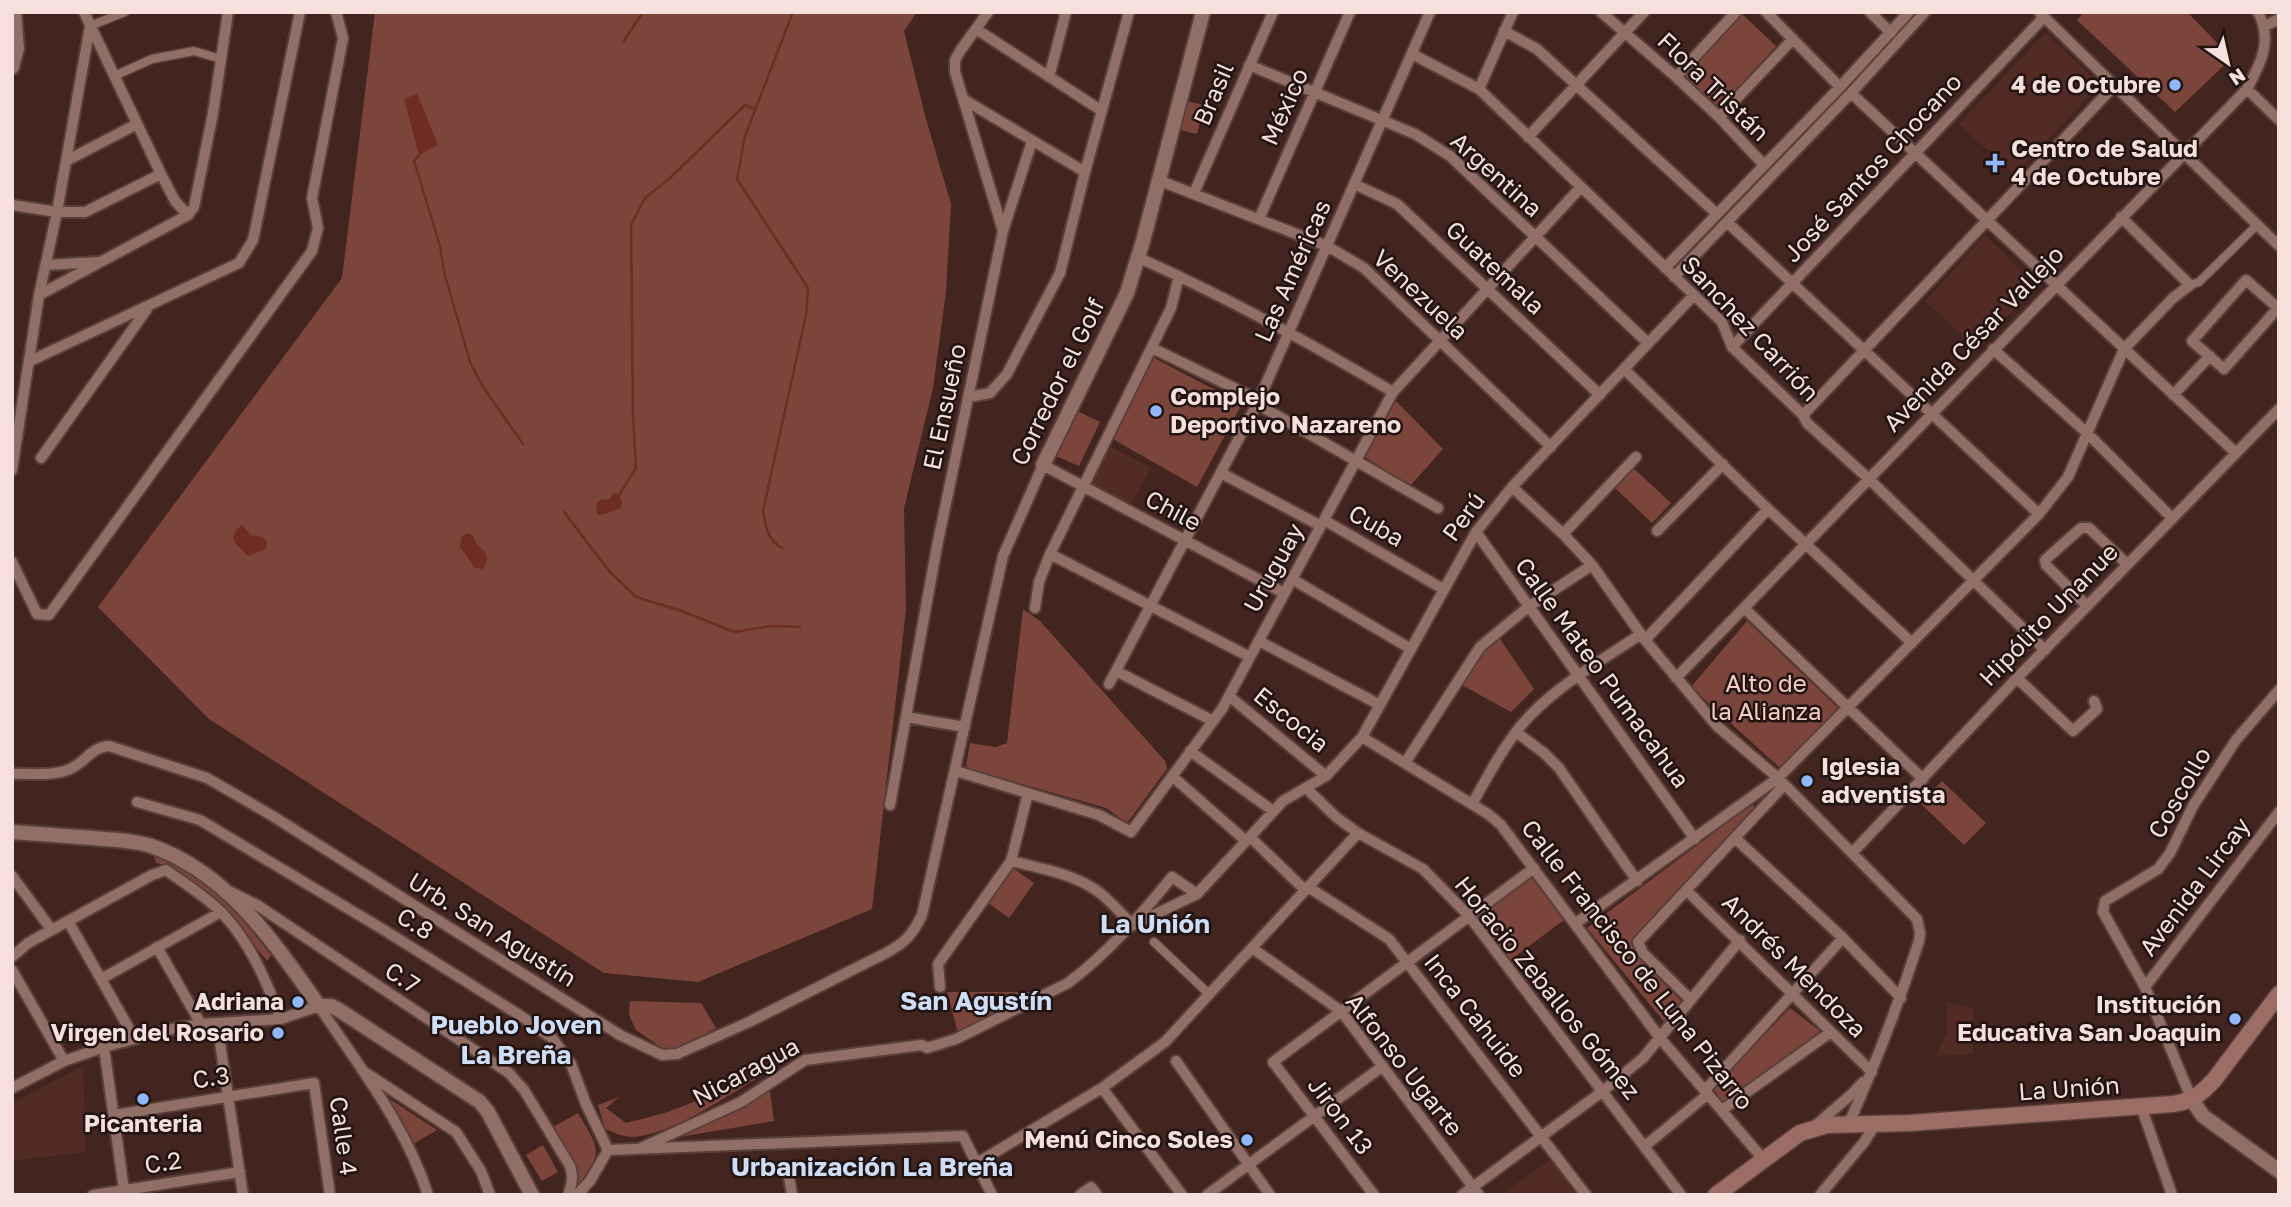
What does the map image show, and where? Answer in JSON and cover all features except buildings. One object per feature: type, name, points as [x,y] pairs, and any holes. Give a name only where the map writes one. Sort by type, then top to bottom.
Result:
[{"type":"main road","points":[[2192,1100],[2214,1080],[2279,994]]},
{"type":"main road","name":"La Unión","points":[[1813,1128],[1849,1123],[1910,1123],[2173,1104],[2192,1100]]},
{"type":"main road","points":[[1716,1195],[1800,1133],[1813,1128]]},
{"type":"street","points":[[12,68],[17,48],[14,12]]},
{"type":"street","points":[[84,12],[161,174],[175,201],[188,215]]},
{"type":"street","points":[[90,26],[125,12]]},
{"type":"street","points":[[39,295],[188,215],[194,207],[213,113],[228,12]]},
{"type":"street","points":[[30,361],[239,263],[253,240],[300,12]]},
{"type":"street","points":[[12,562],[37,614],[48,615],[312,251],[318,228],[312,198],[343,38],[336,12]]},
{"type":"street","name":"El Ensueño","points":[[891,805],[937,546],[1003,230],[963,99],[955,60],[988,12]]},
{"type":"street","points":[[1049,77],[1066,12]]},
{"type":"street","points":[[968,397],[990,393],[1007,374],[1060,273],[1129,12]]},
{"type":"street","name":"Corredor el Golf","points":[[956,771],[1003,556],[1042,465],[1127,293],[1139,258],[1203,12]]},
{"type":"street","name":"Brasil","points":[[1194,193],[1273,12]]},
{"type":"street","name":"México","points":[[1259,219],[1350,12]]},
{"type":"street","name":"Las Américas","points":[[1109,684],[1258,402],[1430,12]]},
{"type":"street","points":[[1479,89],[1513,12]]},
{"type":"street","name":"Flora Tristán","points":[[1601,12],[1719,117],[1764,166]]},
{"type":"street","points":[[1528,137],[1644,12]]},
{"type":"street","points":[[1676,77],[1736,12]]},
{"type":"street","points":[[1766,12],[1840,87]]},
{"type":"street","points":[[1870,12],[1891,33]]},
{"type":"street","points":[[1665,268],[1909,12]]},
{"type":"street","points":[[1674,277],[1925,12]]},
{"type":"street","points":[[2258,12],[2265,26],[2279,19]]},
{"type":"street","points":[[2042,15],[2279,246]]},
{"type":"street","name":"José Santos Chocano","points":[[1732,347],[2042,15]]},
{"type":"street","points":[[12,470],[39,295],[57,212],[90,26]]},
{"type":"street","name":"Avenida César Vallejo","points":[[1676,678],[2247,89],[2259,67],[2264,48],[2265,26]]},
{"type":"street","points":[[976,29],[1102,111]]},
{"type":"street","points":[[1504,31],[1537,49],[1717,214]]},
{"type":"street","points":[[1719,117],[1793,39]]},
{"type":"street","points":[[114,76],[152,59],[194,51],[221,59]]},
{"type":"street","name":"Sanchez Carrión","points":[[1412,54],[1479,89],[1722,322],[1732,347],[1803,415],[1807,423],[2045,650]]},
{"type":"street","name":"Argentina","points":[[1249,65],[1415,134],[1450,156],[1648,344]]},
{"type":"street","points":[[1803,415],[2114,86]]},
{"type":"street","points":[[2247,89],[2279,120]]},
{"type":"street","points":[[1851,93],[2236,453]]},
{"type":"street","points":[[963,99],[1085,172]]},
{"type":"street","points":[[66,162],[137,124]]},
{"type":"street","points":[[1003,230],[1032,141]]},
{"type":"street","points":[[12,205],[57,212],[85,212],[161,174]]},
{"type":"street","name":"Venezuela","points":[[1158,180],[1327,246],[1364,268],[1551,447]]},
{"type":"street","name":"Guatemala","points":[[1354,184],[1397,204],[1600,395]]},
{"type":"street","name":"Uruguay","points":[[956,771],[1098,815],[1131,832],[1213,721],[1228,696],[1394,392],[1581,187]]},
{"type":"street","points":[[2121,217],[2190,285]]},
{"type":"street","points":[[1727,222],[2039,513]]},
{"type":"street","points":[[1691,1000],[1643,953],[1639,942],[1849,708],[2039,513],[2068,477],[2124,349],[2173,298],[2190,285],[2199,282],[2257,225]]},
{"type":"street","points":[[1139,258],[1289,331],[1394,392]]},
{"type":"street","points":[[46,265],[100,262]]},
{"type":"street","points":[[1035,608],[1039,582],[1050,554],[1171,308],[1179,276]]},
{"type":"street","points":[[2246,280],[2278,308],[2224,369],[2210,356],[2192,341],[2246,280]]},
{"type":"street","name":"Perú","points":[[1306,788],[1326,776],[1362,737],[1476,532],[1512,487],[1694,295]]},
{"type":"street","points":[[41,458],[149,307]]},
{"type":"street","points":[[1152,348],[1258,402],[1438,508]]},
{"type":"street","points":[[1993,349],[2086,432],[2172,518]]},
{"type":"street","points":[[2173,395],[2210,356]]},
{"type":"street","points":[[1624,369],[1768,509],[1912,643]]},
{"type":"street","name":"Hipólito Unanue","points":[[1853,852],[2017,678],[2279,409]]},
{"type":"street","points":[[1563,534],[1636,457]]},
{"type":"street","points":[[1657,531],[1723,464]]},
{"type":"street","name":"Chile","points":[[1042,465],[1284,593]]},
{"type":"street","name":"Cuba","points":[[1221,472],[1443,589]]},
{"type":"street","points":[[1512,487],[1592,565],[1643,637],[1717,726],[1781,781],[1853,852],[1912,913],[1920,927],[1919,941],[1901,999],[1849,1123]]},
{"type":"street","points":[[1472,804],[1516,732],[1534,711],[1578,677],[1643,637],[1768,509]]},
{"type":"street","points":[[2087,606],[2046,565],[2045,560],[2081,528],[2089,528],[2127,564]]},
{"type":"street","name":"Calle Mateo Pumacahua","points":[[1476,532],[1695,839]]},
{"type":"street","points":[[1050,554],[1250,657]]},
{"type":"street","points":[[1405,763],[1480,647],[1528,607],[1592,565]]},
{"type":"street","points":[[1292,579],[1411,649]]},
{"type":"street","points":[[1744,608],[1923,779]]},
{"type":"street","points":[[1259,640],[1380,705]]},
{"type":"street","points":[[1116,671],[1213,721]]},
{"type":"street","points":[[2017,678],[2073,731],[2096,709],[2094,701]]},
{"type":"street","name":"Coscollo","points":[[2145,987],[2104,912],[2105,901],[2158,869],[2170,853],[2193,806],[2236,740],[2279,690]]},
{"type":"street","name":"Escocia","points":[[1228,696],[1326,776]]},
{"type":"street","points":[[906,717],[965,727]]},
{"type":"street","points":[[1516,732],[1559,768],[1637,881]]},
{"type":"street","name":"Calle Francisco de Luna Pizarro","points":[[1362,737],[1502,825],[1660,1038],[1763,1159]]},
{"type":"street","name":"Urb. San Agustín","points":[[12,774],[58,773],[71,768],[95,749],[109,746],[207,778],[271,815],[620,1035],[662,1055],[677,1054],[738,1027],[905,942],[914,932],[922,915],[956,771]]},
{"type":"street","points":[[1191,751],[1273,811]]},
{"type":"street","name":"Inca Cahuide","points":[[1172,776],[1307,888],[1389,939],[1586,1195]]},
{"type":"street","points":[[1576,923],[1781,781]]},
{"type":"street","points":[[1133,925],[1197,894],[1283,801],[1306,788]]},
{"type":"street","name":"Horacio Zeballos Gómez","points":[[1306,788],[1336,817],[1358,833],[1423,869],[1469,916],[1681,1195]]},
{"type":"street","points":[[940,987],[938,964],[1010,861],[1028,793]]},
{"type":"street","name":"C.8","points":[[137,802],[200,820],[384,930],[553,1039],[570,1065],[608,1150]]},
{"type":"street","name":"Avenida Lircay","points":[[2145,987],[2279,812]]},
{"type":"street","points":[[12,832],[150,846],[180,859],[222,887],[256,921],[319,1006],[389,1110],[420,1171],[428,1195]]},
{"type":"street","points":[[977,1163],[1102,1088],[1166,1042],[1358,833]]},
{"type":"street","points":[[1735,838],[1843,938],[1901,999]]},
{"type":"street","points":[[1010,861],[1067,875],[1097,891],[1133,925]]},
{"type":"street","points":[[1341,1011],[1534,868]]},
{"type":"street","points":[[12,957],[51,929],[166,870],[221,912],[243,939],[264,974],[281,1018]]},
{"type":"street","points":[[12,876],[51,929]]},
{"type":"street","points":[[1133,925],[1172,877],[1197,894]]},
{"type":"street","name":"C.7","points":[[222,887],[257,905],[509,1073],[524,1090],[573,1172],[568,1195]]},
{"type":"street","name":"Andrés Mendoza","points":[[1686,890],[1872,1072]]},
{"type":"street","points":[[101,979],[221,912]]},
{"type":"street","points":[[68,921],[135,1039]]},
{"type":"street","name":"Nicaragua","points":[[641,1149],[741,1102],[805,1060],[922,1045],[927,1048],[956,1039],[1068,984],[1133,925]]},
{"type":"street","points":[[1645,1146],[1707,1092],[1843,938]]},
{"type":"street","points":[[1462,1195],[1476,1191],[1541,1136],[1643,1059],[1740,940]]},
{"type":"street","points":[[1154,942],[1210,995]]},
{"type":"street","points":[[157,947],[201,1024]]},
{"type":"street","name":"Alfonso Ugarte","points":[[1252,948],[1341,1011],[1476,1191]]},
{"type":"street","points":[[12,970],[64,1061]]},
{"type":"street","points":[[2145,987],[2192,1100],[2203,1116],[2279,1171]]},
{"type":"street","points":[[12,1088],[64,1061],[104,1046],[201,1024],[281,1018],[319,1006],[331,1006],[480,1102],[488,1112],[532,1195]]},
{"type":"street","name":"Jiron 13","points":[[1341,1011],[1273,1062],[1374,1195]]},
{"type":"street","points":[[217,1023],[243,1195]]},
{"type":"street","points":[[1722,1110],[1831,1032]]},
{"type":"street","points":[[104,1046],[124,1190]]},
{"type":"street","points":[[1176,1061],[1270,1195]]},
{"type":"street","points":[[1207,1195],[1383,1066]]},
{"type":"street","points":[[360,1068],[456,1132],[481,1171],[490,1195]]},
{"type":"street","points":[[1813,1128],[1853,1093],[1872,1072]]},
{"type":"street","name":"C.3","points":[[114,1115],[314,1083]]},
{"type":"street","name":"Calle 4","points":[[314,1083],[330,1195]]},
{"type":"street","points":[[1102,1088],[1182,1195]]},
{"type":"street","points":[[2141,1106],[2172,1195]]},
{"type":"street","points":[[1820,1195],[1865,1141],[1876,1123]]},
{"type":"street","points":[[576,1195],[590,1181],[608,1150],[963,1136],[992,1195]]},
{"type":"street","name":"C.2","points":[[93,1195],[240,1172]]},
{"type":"street","points":[[789,1177],[792,1195]]},
{"type":"street","points":[[1080,1195],[1094,1191]]},
{"type":"shaded area","points":[[2045,33],[2100,84],[2014,175],[1959,124]]},
{"type":"shaded area","points":[[417,94],[438,145],[419,155],[404,99]]},
{"type":"shaded area","points":[[1985,235],[2037,286],[1976,348],[1925,301]]},
{"type":"shaded area","points":[[1111,447],[1151,468],[1130,506],[1090,485]]},
{"type":"shaded area","points":[[614,493],[619,495],[621,508],[602,515],[597,514],[596,504],[602,499],[608,500]]},
{"type":"shaded area","points":[[242,525],[251,535],[267,541],[266,549],[248,556],[235,543],[233,537]]},
{"type":"shaded area","points":[[468,533],[473,535],[486,554],[483,569],[475,568],[460,547],[462,536]]},
{"type":"shaded area","points":[[1946,1002],[1973,1008],[1973,1054],[1936,1056],[1947,1033]]},
{"type":"shaded area","points":[[83,1066],[86,1152],[12,1161],[12,1103]]},
{"type":"shaded area","points":[[1552,1159],[1576,1195],[1500,1195]]},
{"type":"green space","points":[[375,12],[917,12],[904,31],[951,204],[946,292],[933,388],[904,508],[906,610],[872,909],[698,982],[604,973],[209,719],[98,607],[342,278]]},
{"type":"green space","name":"4 de Octubre","points":[[2084,12],[2187,12],[2232,58],[2175,112],[2077,20]]},
{"type":"green space","points":[[1742,14],[1776,46],[1718,109],[1683,76]]},
{"type":"green space","points":[[1187,101],[1204,105],[1197,134],[1180,130]]},
{"type":"green space","points":[[1154,358],[1242,404],[1197,487],[1111,438]]},
{"type":"green space","points":[[1396,401],[1443,449],[1410,486],[1365,457]]},
{"type":"green space","points":[[1077,411],[1100,422],[1079,466],[1056,456]]},
{"type":"green space","points":[[1632,467],[1671,503],[1652,523],[1613,486]]},
{"type":"green space","points":[[1023,609],[1040,621],[1166,762],[1167,769],[1127,823],[1106,808],[966,766],[970,743],[996,747],[1007,743]]},
{"type":"green space","name":"Alto de la Alianza","points":[[1747,621],[1839,709],[1780,768],[1691,687]]},
{"type":"green space","points":[[1500,639],[1534,689],[1511,712],[1460,684],[1475,660]]},
{"type":"green space","points":[[1942,781],[1986,823],[1964,845],[1920,803]]},
{"type":"green space","points":[[1752,804],[1755,808],[1632,942],[1635,954],[1682,1002],[1665,1023],[1587,928]]},
{"type":"green space","points":[[154,857],[172,862],[205,882],[234,910],[271,955],[267,961],[224,907],[166,865],[156,863]]},
{"type":"green space","points":[[1013,868],[1034,883],[1009,918],[988,903]]},
{"type":"green space","points":[[1529,874],[1564,920],[1509,961],[1478,918]]},
{"type":"green space","points":[[947,992],[1050,992],[1025,1003],[1006,1006],[958,1033]]},
{"type":"green space","points":[[630,1001],[701,1003],[716,1028],[677,1050],[665,1050],[636,1030],[629,1015]]},
{"type":"green space","points":[[1790,1008],[1820,1031],[1724,1105],[1713,1088]]},
{"type":"green space","points":[[759,1077],[680,1123],[646,1135],[628,1137],[605,1129],[598,1105],[619,1097],[606,1108],[626,1123],[665,1113]]},
{"type":"green space","points":[[769,1085],[774,1121],[667,1139]]},
{"type":"green space","points":[[385,1096],[437,1130],[413,1144]]},
{"type":"green space","points":[[578,1113],[596,1151],[591,1166],[576,1188],[575,1164],[553,1127]]},
{"type":"green space","points":[[543,1145],[558,1172],[542,1181],[526,1155]]},
{"type":"waterway","points":[[623,42],[643,12]]},
{"type":"waterway","points":[[782,548],[770,537],[763,511],[806,315],[808,288],[737,179],[745,136],[793,12]]},
{"type":"waterway","points":[[619,495],[636,468],[631,225],[645,198],[670,178],[745,105],[755,109]]},
{"type":"waterway","points":[[419,155],[414,161],[440,246],[444,272],[470,362],[483,387],[523,444]]},
{"type":"waterway","points":[[564,512],[609,571],[636,597],[682,611],[734,632],[772,626],[800,627]]},
{"type":"place","name":"4 de Octubre","points":[[2175,85]]},
{"type":"place","name":"Centro de Salud 4 de Octubre","points":[[1995,163]]},
{"type":"place","name":"Complejo Deportivo Nazareno","points":[[1156,411]]},
{"type":"place","name":"Iglesia adventista","points":[[1807,781]]},
{"type":"place","name":"Adriana","points":[[298,1002]]},
{"type":"place","name":"Institución Educativa San Joaquin","points":[[2235,1019]]},
{"type":"place","name":"Virgen del Rosario","points":[[278,1033]]},
{"type":"place","name":"Picanteria","points":[[143,1099]]},
{"type":"place","name":"Menú Cinco Soles","points":[[1247,1140]]},
{"type":"district","name":"La Unión","points":[[1155,924]]},
{"type":"district","name":"San Agustín","points":[[976,1001]]},
{"type":"district","name":"Pueblo Joven La Breña","points":[[516,1040]]},
{"type":"district","name":"Urbanización La Breña","points":[[872,1167]]}]
